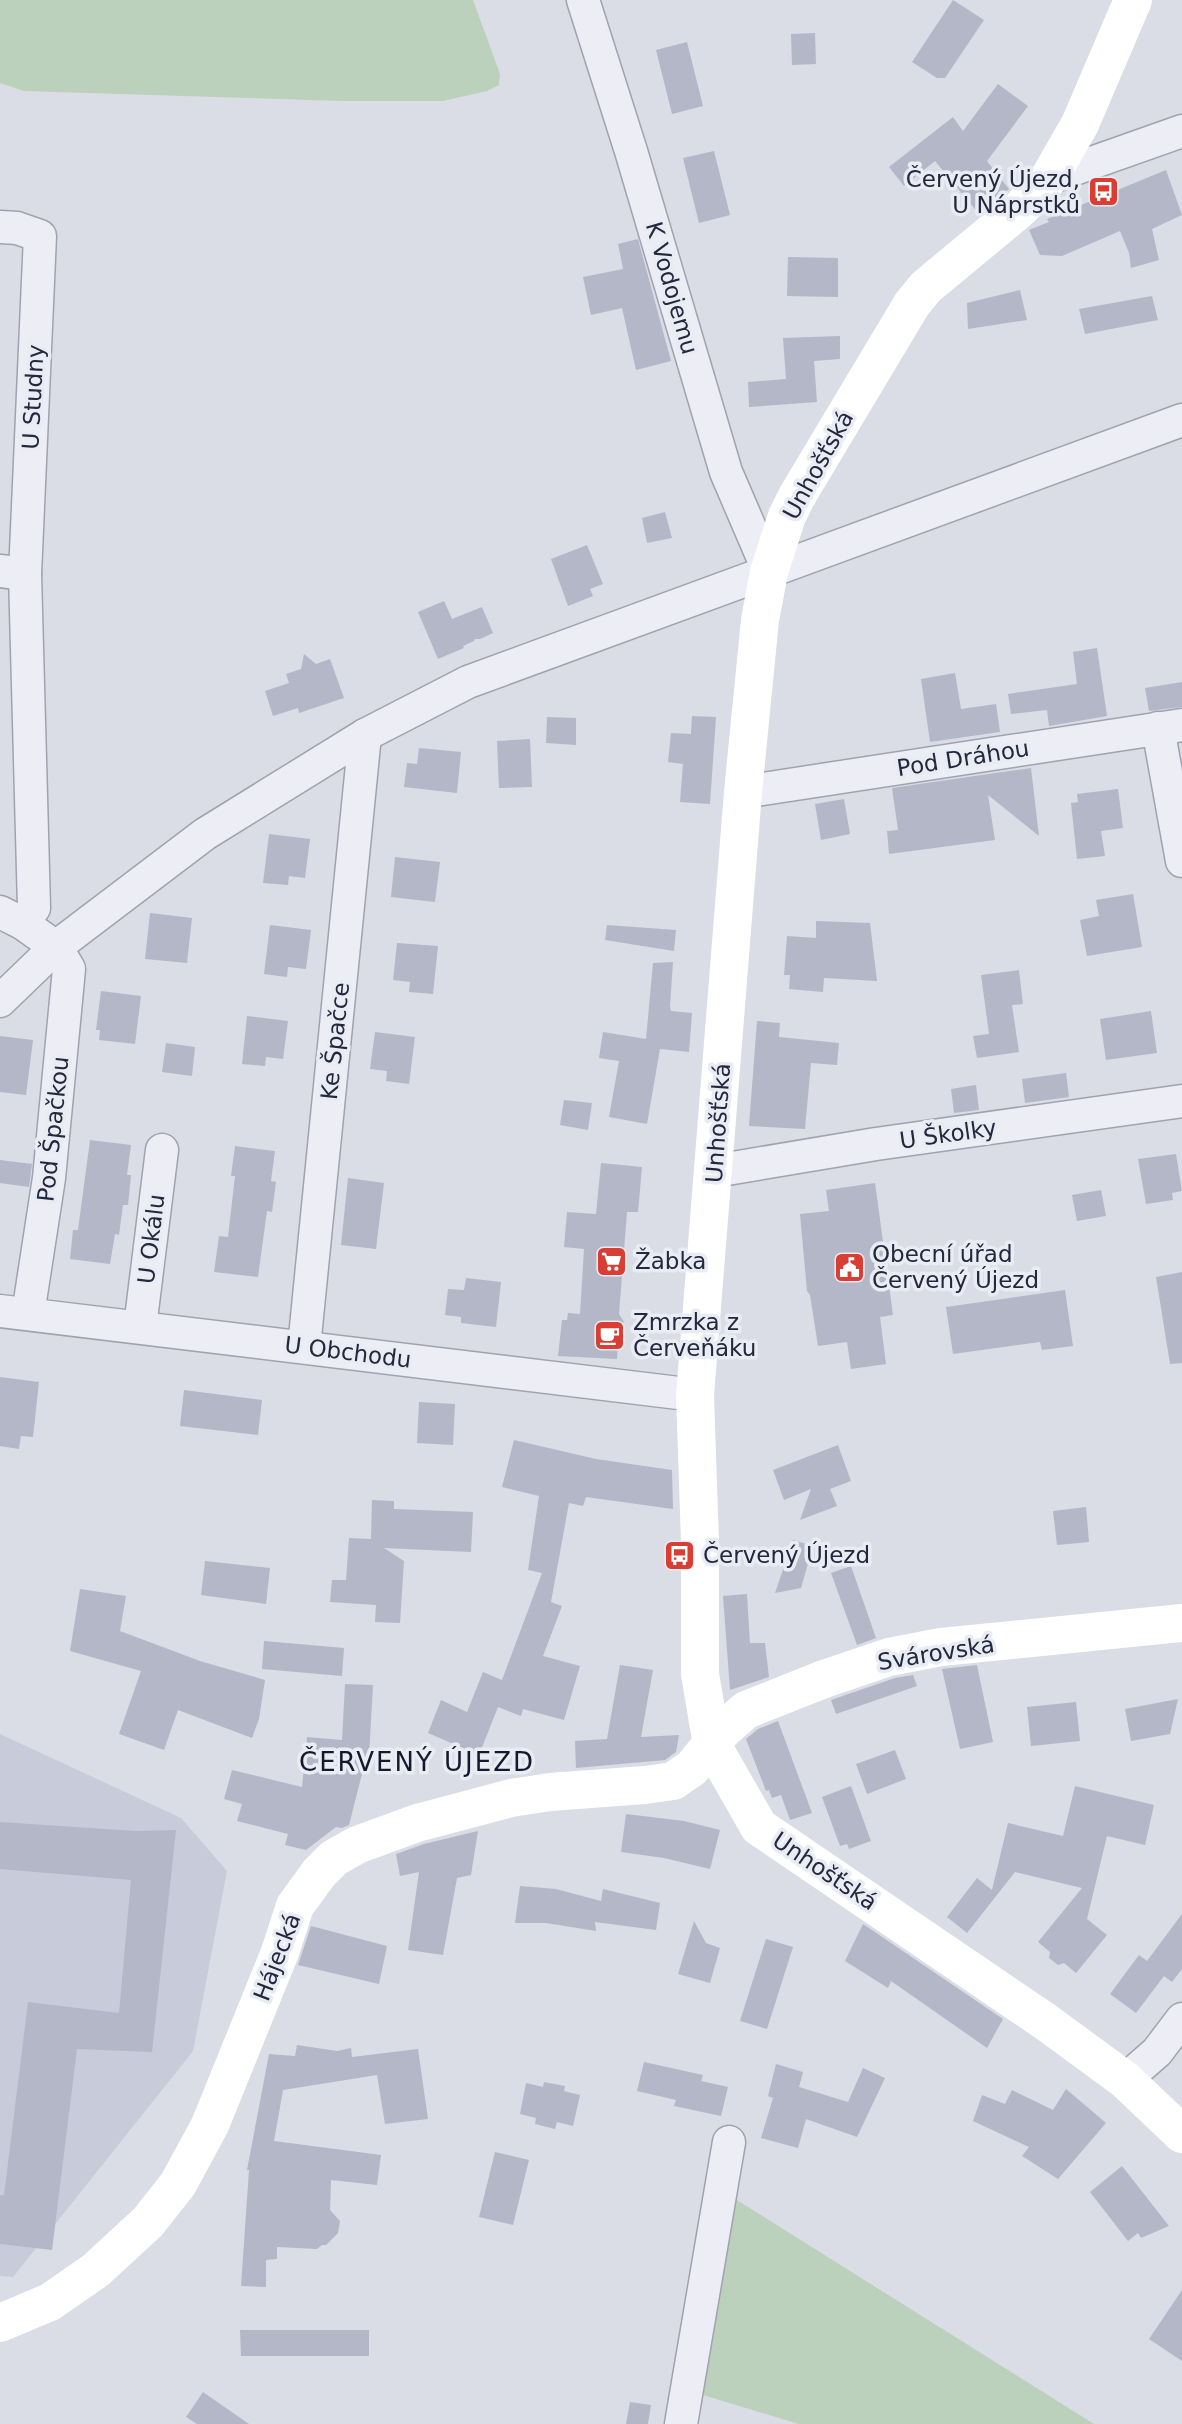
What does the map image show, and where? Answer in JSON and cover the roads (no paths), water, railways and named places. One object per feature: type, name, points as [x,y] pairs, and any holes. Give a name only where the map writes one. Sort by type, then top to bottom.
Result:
[{"type":"main road","name":"Unhošťská","points":[[1133,0],[1080,124],[1049,178],[1020,209],[926,287],[912,304],[797,496],[787,516],[769,572],[760,621],[743,792],[715,1171],[695,1395],[700,1674],[712,1745],[759,1827],[1046,2022],[1125,2080],[1182,2134]]},
{"type":"main road","name":"Svárovská","points":[[712,1745],[730,1723],[746,1710],[889,1657],[941,1647],[1182,1623]]},
{"type":"main road","name":"Hájecká","points":[[0,2323],[50,2302],[96,2270],[148,2222],[178,2184],[211,2125],[280,1952],[295,1906],[319,1873],[334,1858],[357,1845],[416,1823],[511,1798],[673,1781],[692,1768],[712,1745]]},
{"type":"street","name":"K Vodojemu","points":[[583,0],[632,151],[726,472],[769,572]]},
{"type":"street","points":[[1049,178],[1182,131]]},
{"type":"street","name":"U Studny","points":[[0,227],[18,228],[40,236],[12,572]]},
{"type":"street","points":[[0,1001],[56,947],[205,834],[365,735],[468,682],[1182,420]]},
{"type":"street","points":[[11,917],[34,908],[12,572]]},
{"type":"street","points":[[1170,727],[1182,861]]},
{"type":"street","name":"Pod Dráhou","points":[[743,792],[1170,727]]},
{"type":"street","name":"Ke Špačce","points":[[304,1347],[365,735]]},
{"type":"street","points":[[11,917],[56,947]]},
{"type":"street","name":"Pod Špačkou","points":[[14,1312],[49,1178],[69,969],[56,947]]},
{"type":"street","name":"U Školky","points":[[715,1171],[876,1144],[1182,1101]]},
{"type":"street","name":"U Okálu","points":[[140,1327],[162,1150]]},
{"type":"street","name":"U Obchodu","points":[[14,1312],[695,1395]]},
{"type":"street","points":[[1125,2080],[1157,2052],[1182,2018]]},
{"type":"street","points":[[681,2424],[729,2142]]},
{"type":"place","name":"Červený Újezd, U Náprstků","points":[[1103,192]]},
{"type":"place","name":"Žabka","points":[[612,1261]]},
{"type":"place","name":"Obecní úřad Červený Újezd","points":[[849,1267]]},
{"type":"place","name":"Zmrzka z Červeňáku","points":[[610,1335]]},
{"type":"place","name":"Červený Újezd","points":[[680,1555]]},
{"type":"district","name":"ČERVENÝ ÚJEZD","points":[[417,1762]]}]
